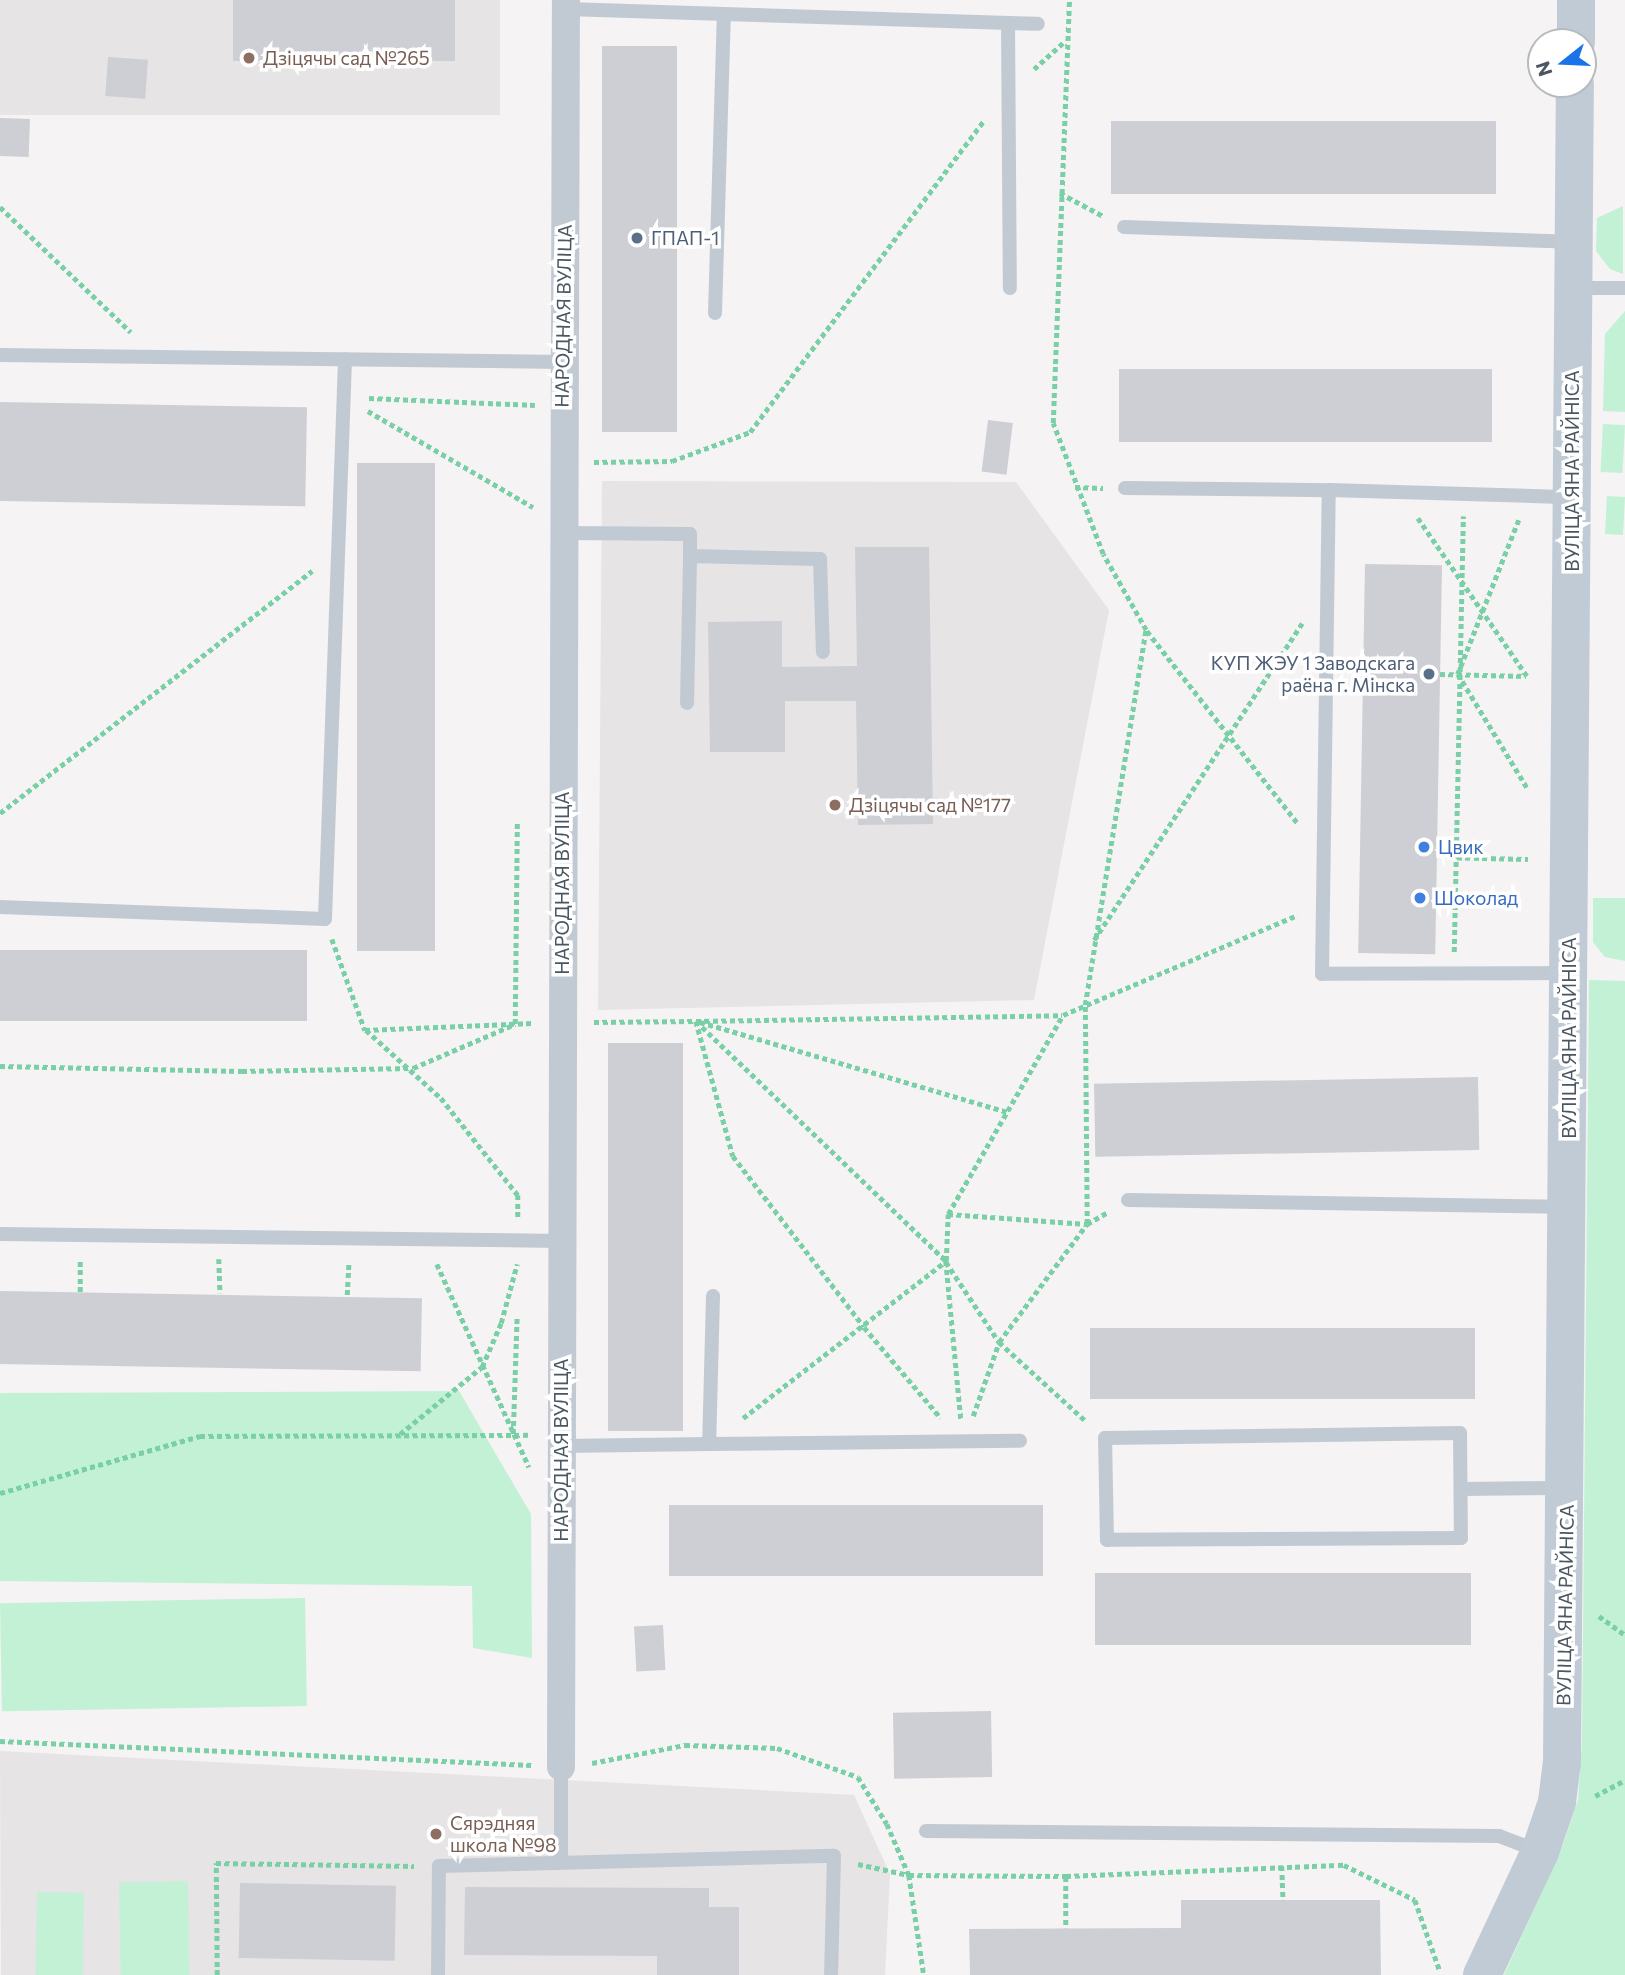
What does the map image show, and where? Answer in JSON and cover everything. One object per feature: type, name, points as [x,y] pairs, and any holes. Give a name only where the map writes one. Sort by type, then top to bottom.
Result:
[{"type":"street","points":[[1576,0],[1576,28]]},
{"type":"street","name":"НАРОДНАЯ ВУЛІЦА","points":[[561,1767],[562,362],[566,4]]},
{"type":"street","name":"ВУЛІЦА ЯНА РАЙНІСА","points":[[1482,1975],[1539,1852],[1557,1802],[1562,1763],[1575,98]]},
{"type":"lane","points":[[566,4],[724,14],[1038,24]]},
{"type":"lane","points":[[715,313],[724,14]]},
{"type":"lane","points":[[1008,23],[1010,288]]},
{"type":"lane","points":[[1124,227],[1574,243]]},
{"type":"lane","points":[[1573,288],[1625,288]]},
{"type":"lane","points":[[0,355],[562,362]]},
{"type":"lane","points":[[0,907],[325,919],[345,359]]},
{"type":"lane","points":[[1125,488],[1329,490],[1571,497]]},
{"type":"lane","points":[[1329,490],[1322,974],[1569,973]]},
{"type":"lane","points":[[562,529],[690,534],[687,703]]},
{"type":"lane","points":[[690,556],[820,559],[823,652]]},
{"type":"lane","points":[[1128,1200],[1568,1207]]},
{"type":"lane","points":[[0,1234],[561,1241]]},
{"type":"lane","points":[[709,1444],[713,1296]]},
{"type":"lane","points":[[1460,1433],[1461,1538],[1107,1540],[1105,1438],[1460,1433]]},
{"type":"lane","points":[[561,1441],[709,1444],[963,1444],[1020,1441]]},
{"type":"lane","points":[[1461,1489],[1566,1488]]},
{"type":"lane","points":[[561,1767],[561,1861]]},
{"type":"lane","points":[[926,1831],[1499,1836],[1539,1852]]},
{"type":"lane","points":[[438,1975],[439,1866],[834,1856],[831,1975]]},
{"type":"path","points":[[1069,0],[1064,41],[1053,423],[1103,554],[1146,631],[1323,855]]},
{"type":"path","points":[[562,463],[672,461],[750,432],[1007,93],[1064,41]]},
{"type":"path","points":[[1060,193],[1124,227]]},
{"type":"path","points":[[0,207],[156,357]]},
{"type":"path","points":[[344,397],[537,405],[562,420]]},
{"type":"path","points":[[344,397],[562,529]]},
{"type":"path","points":[[1400,492],[1527,676],[1440,674]]},
{"type":"path","points":[[1454,974],[1463,494]]},
{"type":"path","points":[[1458,674],[1529,496]]},
{"type":"path","points":[[0,813],[338,551]]},
{"type":"path","points":[[1093,942],[1328,584]]},
{"type":"path","points":[[1087,1224],[1085,1005],[1093,942],[1146,631]]},
{"type":"path","points":[[1458,674],[1528,789]]},
{"type":"path","points":[[515,1024],[517,822]]},
{"type":"path","points":[[1440,857],[1528,859]]},
{"type":"path","points":[[583,1022],[1063,1015],[1322,905]]},
{"type":"path","points":[[325,919],[365,1030],[413,1068],[518,1195]]},
{"type":"path","points":[[963,1444],[946,1261],[948,1214],[1063,1015]]},
{"type":"path","points":[[696,1021],[1007,1112]]},
{"type":"path","points":[[696,1021],[946,1261],[999,1342],[1105,1438]]},
{"type":"path","points":[[696,1021],[733,1156],[864,1327],[963,1444]]},
{"type":"path","points":[[365,1030],[541,1023]]},
{"type":"path","points":[[0,1066],[242,1071],[413,1068],[515,1024]]},
{"type":"path","points":[[963,1444],[999,1342],[1087,1224],[1128,1200]]},
{"type":"path","points":[[948,1214],[1087,1224]]},
{"type":"path","points":[[80,1247],[80,1292]]},
{"type":"path","points":[[219,1249],[220,1293]]},
{"type":"path","points":[[347,1295],[349,1252]]},
{"type":"path","points":[[432,1254],[513,1435]]},
{"type":"path","points":[[399,1434],[482,1367],[501,1323],[519,1256]]},
{"type":"path","points":[[709,1444],[864,1327],[946,1261]]},
{"type":"path","points":[[513,1435],[517,1316]]},
{"type":"path","points":[[0,1493],[201,1436],[513,1435],[561,1441]]},
{"type":"path","points":[[0,1741],[561,1767],[685,1745],[777,1748],[858,1777],[887,1824],[909,1875],[924,1975]]},
{"type":"path","points":[[834,1856],[909,1875],[1066,1876],[1344,1865],[1415,1900],[1440,1971]]},
{"type":"path","points":[[217,1975],[216,1863],[439,1866]]},
{"type":"path","points":[[1282,1866],[1283,1900]]},
{"type":"path","points":[[1066,1876],[1066,1928]]},
{"type":"shaded area","name":"Дзіцячы сад №265","points":[[0,0],[500,0],[500,115],[0,115]]},
{"type":"shaded area","name":"Дзіцячы сад №177","points":[[602,481],[1016,482],[1109,610],[1034,1000],[598,1010]]},
{"type":"shaded area","name":"Сярэдняя школа №98","points":[[0,1751],[854,1795],[890,1874],[885,1975],[1,1975]]},
{"type":"green space","points":[[1623,206],[1623,274],[1610,269],[1596,251],[1597,218]]},
{"type":"green space","points":[[1625,311],[1625,412],[1603,411],[1605,334]]},
{"type":"green space","points":[[1603,424],[1625,425],[1622,473],[1600,472]]},
{"type":"green space","points":[[1607,496],[1625,497],[1623,535],[1605,534]]},
{"type":"green space","points":[[1593,898],[1625,898],[1625,961],[1605,957],[1593,942]]},
{"type":"green space","points":[[1589,980],[1625,981],[1625,1975],[1504,1975],[1563,1845],[1578,1800],[1582,1742]]},
{"type":"green space","points":[[459,1391],[531,1514],[532,1658],[473,1648],[472,1586],[0,1581],[0,1393]]},
{"type":"green space","points":[[305,1598],[307,1706],[2,1711],[0,1603]]},
{"type":"green space","points":[[188,1881],[190,1975],[121,1975],[119,1882]]},
{"type":"green space","points":[[37,1892],[84,1893],[83,1975],[36,1975]]},
{"type":"building","points":[[233,0],[455,0],[455,61],[233,61]]},
{"type":"building","points":[[602,46],[677,46],[677,432],[602,432]]},
{"type":"building","points":[[108,57],[148,60],[145,99],[105,96]]},
{"type":"building","points":[[0,118],[30,119],[29,157],[0,156]]},
{"type":"building","points":[[1111,121],[1496,121],[1496,194],[1111,194]]},
{"type":"building","points":[[1119,369],[1492,369],[1492,442],[1119,442]]},
{"type":"building","points":[[0,402],[307,407],[305,506],[0,501]]},
{"type":"building","points":[[988,420],[1013,423],[1006,475],[982,472]]},
{"type":"building","points":[[357,463],[435,463],[435,951],[357,951]]},
{"type":"building","points":[[855,547],[929,547],[933,824],[858,825],[856,701],[785,701],[785,752],[710,752],[708,622],[782,621],[782,667],[857,666]]},
{"type":"building","points":[[1365,564],[1442,565],[1435,954],[1358,953]]},
{"type":"building","points":[[0,950],[307,950],[307,1021],[0,1021]]},
{"type":"building","points":[[608,1043],[683,1043],[683,1431],[608,1431]]},
{"type":"building","points":[[1478,1077],[1479,1150],[1095,1157],[1094,1084]]},
{"type":"building","points":[[0,1291],[422,1298],[421,1371],[0,1364]]},
{"type":"building","points":[[1090,1328],[1475,1328],[1475,1399],[1090,1399]]},
{"type":"building","points":[[669,1505],[1043,1505],[1043,1576],[669,1576]]},
{"type":"building","points":[[1095,1573],[1471,1573],[1471,1645],[1095,1645]]},
{"type":"building","points":[[663,1625],[665,1670],[636,1671],[634,1627]]},
{"type":"building","points":[[991,1711],[992,1777],[894,1779],[893,1713]]},
{"type":"building","points":[[240,1883],[396,1886],[395,1961],[239,1958]]},
{"type":"building","points":[[465,1887],[709,1888],[709,1907],[739,1907],[739,1975],[657,1975],[657,1956],[464,1955]]},
{"type":"building","points":[[1181,1900],[1380,1900],[1381,1975],[970,1975],[969,1929],[1181,1928]]},
{"type":"place","name":"Дзіцячы сад №265","points":[[249,58]]},
{"type":"place","name":"ГПАП-1","points":[[637,238]]},
{"type":"place","name":"КУП ЖЭУ 1 Заводскага раёна г. Мінска","points":[[1429,674]]},
{"type":"place","name":"Дзіцячы сад №177","points":[[835,805]]},
{"type":"place","name":"Цвик","points":[[1424,847]]},
{"type":"place","name":"Шоколад","points":[[1420,898]]},
{"type":"place","name":"Сярэдняя школа №98","points":[[436,1834]]}]
